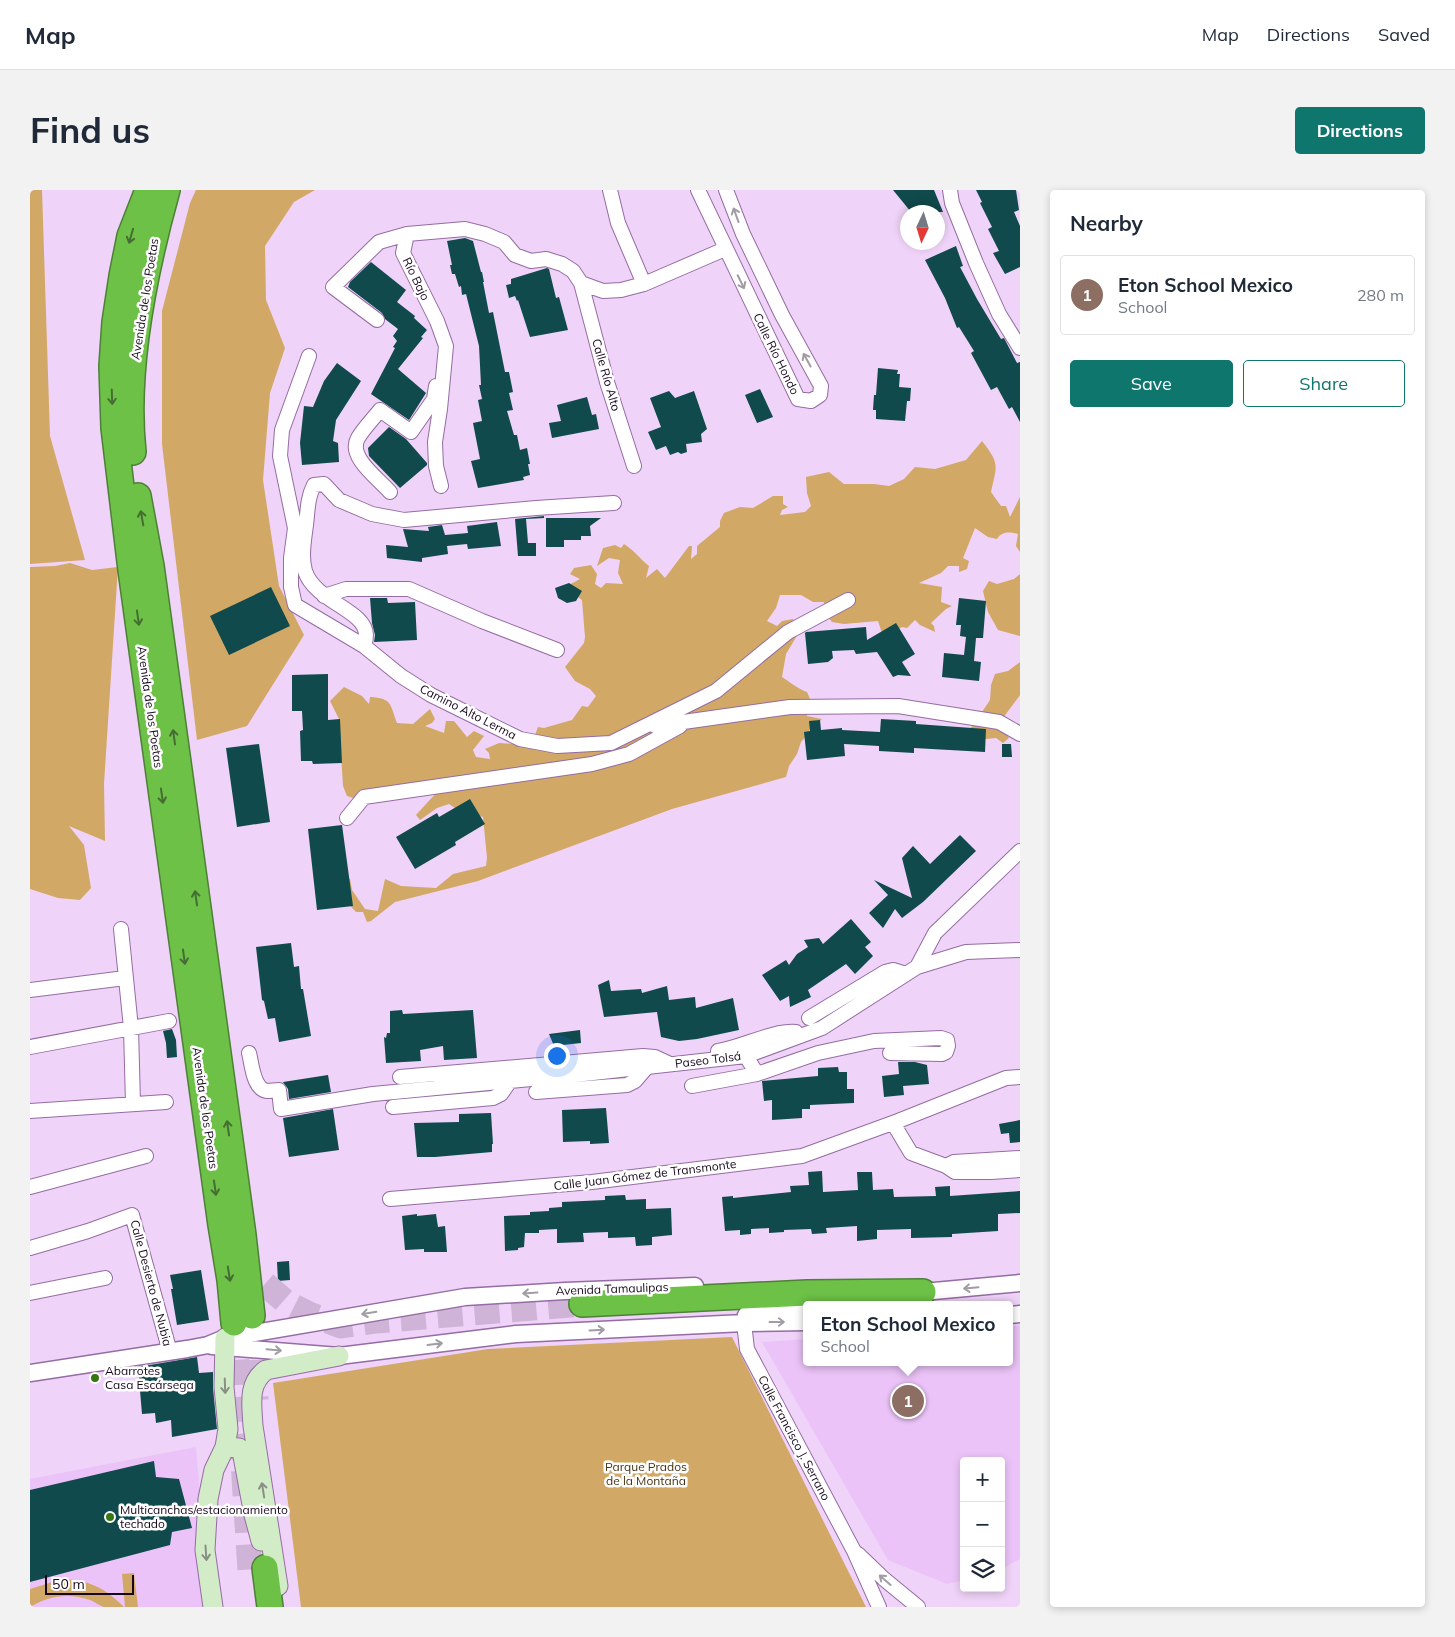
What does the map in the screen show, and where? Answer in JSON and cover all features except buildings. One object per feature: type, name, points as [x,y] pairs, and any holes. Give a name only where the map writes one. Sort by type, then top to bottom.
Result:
[{"type":"highway","name":"Avenida de los Poetas","points":[[148,190],[130,236],[115,322],[112,366],[114,428],[141,568],[234,1224]]},
{"type":"highway","name":"Avenida de los Poetas","points":[[141,568],[139,501],[131,431],[133,376],[136,336],[145,283],[154,237],[167,190]]},
{"type":"highway","points":[[234,1224],[265,1284]]},
{"type":"highway","points":[[229,1334],[234,1224]]},
{"type":"highway","points":[[582,1304],[806,1293],[923,1292]]},
{"type":"highway","points":[[254,1607],[263,1566]]},
{"type":"highway","points":[[263,1566],[270,1607]]},
{"type":"main road","points":[[213,1607],[205,1550],[208,1499],[214,1470],[225,1447],[228,1429],[224,1387],[229,1334]]},
{"type":"main road","points":[[280,1607],[263,1566],[252,1408],[253,1385],[258,1376],[266,1370],[339,1356]]},
{"type":"main road","points":[[225,1447],[239,1448],[242,1451],[254,1515],[262,1542],[263,1566]]},
{"type":"street","points":[[610,190],[618,222],[644,284]]},
{"type":"street","name":"Calle Río Hondo","points":[[698,190],[798,399],[811,401],[820,395],[821,386],[782,315],[743,234],[726,190]]},
{"type":"street","points":[[950,190],[952,202],[976,263],[999,314],[1020,348]]},
{"type":"street","points":[[377,320],[333,288],[379,242],[407,234],[465,229],[486,234],[504,242],[515,255],[530,261],[546,259],[562,264],[572,271],[581,283],[603,291],[621,290],[644,284],[725,249]]},
{"type":"street","name":"Río Bajo","points":[[407,234],[403,253],[446,346],[435,442],[436,466],[441,486]]},
{"type":"street","name":"Calle Río Alto","points":[[581,283],[606,382],[634,466]]},
{"type":"street","name":"Camino Alto Lerma","points":[[309,356],[282,430],[280,456],[295,528],[291,558],[291,587],[295,605],[364,646],[401,676],[431,695],[520,740],[557,746],[611,743],[716,691],[788,632],[848,600]]},
{"type":"street","points":[[390,492],[358,458],[357,440],[380,410],[411,432],[434,399],[438,372],[445,366]]},
{"type":"street","points":[[364,646],[365,627],[358,617],[324,596],[314,586],[305,571],[303,544],[309,496],[314,485],[324,484],[339,500],[372,514],[404,520],[614,503]]},
{"type":"street","points":[[324,596],[346,589],[409,589],[482,621],[557,650]]},
{"type":"street","points":[[642,728],[790,707],[898,706],[999,722],[1020,734]]},
{"type":"street","points":[[347,818],[364,797],[602,762],[629,754],[689,721]]},
{"type":"street","points":[[809,1018],[885,972],[912,970],[935,933],[1020,851]]},
{"type":"street","points":[[121,929],[131,1028],[133,1104]]},
{"type":"street","name":"Paseo Tolsá","points":[[249,1053],[257,1084],[266,1091],[279,1090],[281,1109],[373,1094],[746,1056],[822,1028],[912,970],[966,952],[1020,950]]},
{"type":"street","points":[[30,990],[125,978]]},
{"type":"street","points":[[30,1047],[169,1021]]},
{"type":"street","points":[[686,1056],[732,1048],[780,1033],[807,1033]]},
{"type":"street","points":[[692,1086],[757,1074],[818,1053],[874,1041],[941,1038],[947,1040],[946,1052],[942,1054],[890,1053]]},
{"type":"street","points":[[400,1077],[643,1056],[655,1057],[670,1064]]},
{"type":"street","points":[[746,1056],[757,1074]]},
{"type":"street","points":[[536,1092],[627,1085],[635,1081],[647,1067]]},
{"type":"street","name":"Calle Juan Gómez de Transmonte","points":[[390,1199],[592,1182],[802,1156],[893,1123],[1006,1078],[1020,1077]]},
{"type":"street","points":[[394,1107],[494,1098],[501,1094],[510,1081]]},
{"type":"street","points":[[30,1111],[166,1102]]},
{"type":"street","points":[[893,1123],[911,1153],[946,1166],[955,1172],[990,1166],[1020,1158]]},
{"type":"street","points":[[30,1186],[146,1156]]},
{"type":"street","points":[[990,1166],[1020,1170]]},
{"type":"street","name":"Calle Desierto de Nubia","points":[[30,1248],[88,1231],[132,1215],[170,1352]]},
{"type":"street","points":[[30,1293],[104,1278]]},
{"type":"street","name":"Avenida Tamaulipas","points":[[30,1373],[170,1352],[229,1334],[465,1297],[565,1291],[831,1283],[923,1292],[1020,1283]]},
{"type":"street","points":[[901,1301],[923,1292]]},
{"type":"street","points":[[744,1323],[746,1315],[754,1310],[803,1306]]},
{"type":"street","name":"Avenida Tamaulipas","points":[[229,1334],[264,1349],[339,1356],[516,1334],[744,1323],[803,1322]]},
{"type":"street","name":"Calle Francisco J. Serrano","points":[[744,1323],[747,1349],[854,1551],[879,1607]]},
{"type":"street","name":"Calle Francisco J. Serrano","points":[[854,1551],[918,1607]]},
{"type":"shaded area","points":[[1013,1326],[1020,1326],[1020,1559],[1005,1567],[1005,1457],[960,1457],[960,1581],[947,1584],[888,1560],[762,1342],[803,1339],[803,1366],[1013,1366]]},
{"type":"shaded area","points":[[196,1447],[203,1532],[218,1607],[30,1607],[30,1479]]},
{"type":"green space","points":[[30,190],[42,190],[50,436],[85,560],[30,564]]},
{"type":"green space","points":[[196,190],[315,190],[294,202],[265,246],[266,300],[285,348],[270,393],[263,480],[279,586],[304,635],[247,726],[197,740],[162,444],[162,311],[190,203]]},
{"type":"green space","points":[[982,441],[992,455],[996,465],[991,492],[1001,506],[1006,506],[1010,517],[1020,497],[1020,552],[1016,546],[1018,534],[1004,533],[997,539],[988,537],[975,528],[963,558],[969,561],[967,569],[959,572],[959,566],[948,566],[941,573],[919,583],[942,587],[941,602],[952,606],[931,623],[934,626],[935,632],[920,625],[915,620],[907,628],[902,627],[890,635],[882,633],[878,621],[844,624],[832,622],[823,611],[824,602],[813,602],[801,595],[780,595],[776,608],[767,621],[777,626],[782,621],[793,619],[798,634],[786,654],[782,677],[807,692],[810,699],[807,716],[822,719],[812,725],[801,742],[797,754],[789,766],[786,777],[672,809],[478,881],[395,902],[371,921],[367,922],[363,912],[356,912],[345,900],[343,876],[350,879],[352,890],[365,909],[378,911],[385,879],[401,886],[436,888],[453,874],[486,866],[487,858],[483,817],[458,810],[449,804],[437,808],[420,820],[416,815],[440,790],[362,801],[347,796],[343,786],[339,719],[330,701],[344,687],[362,696],[369,704],[370,697],[383,699],[389,703],[397,723],[413,724],[430,709],[435,719],[432,723],[425,726],[444,733],[446,721],[454,721],[467,737],[474,731],[484,736],[473,750],[476,757],[490,759],[489,753],[485,749],[499,743],[516,744],[535,735],[538,727],[544,728],[572,720],[582,706],[588,707],[596,696],[590,689],[575,681],[565,667],[584,643],[585,637],[582,600],[565,587],[580,579],[570,574],[574,568],[591,565],[597,574],[595,584],[601,588],[606,583],[623,584],[618,573],[620,560],[609,558],[597,566],[603,548],[615,545],[621,548],[624,544],[649,566],[646,578],[657,569],[665,578],[689,546],[692,546],[691,559],[697,554],[697,546],[720,527],[720,521],[724,513],[740,507],[753,508],[773,496],[783,496],[783,504],[788,507],[782,510],[780,515],[805,512],[811,506],[807,493],[806,477],[829,472],[844,484],[889,486],[904,479],[915,467],[935,469],[966,460]]},
{"type":"green space","points":[[70,563],[92,570],[118,567],[104,784],[105,841],[69,826],[84,845],[91,888],[80,900],[58,898],[30,889],[30,567]]},
{"type":"green space","points":[[1020,574],[1020,636],[998,630],[988,612],[983,591],[989,581],[997,584],[1014,579]]},
{"type":"green space","points":[[1020,662],[1020,695],[1000,722],[1009,738],[1003,743],[996,738],[966,741],[966,734],[990,700],[991,685],[995,674],[1008,671]]},
{"type":"green space","name":"Parque Prados de la Montaña","points":[[732,1337],[866,1607],[301,1607],[273,1383],[488,1349]]},
{"type":"green space","points":[[134,1573],[138,1607],[125,1607],[122,1574]]},
{"type":"green space","points":[[62,1579],[80,1581],[96,1586],[124,1607],[104,1607],[90,1600],[75,1596],[60,1596],[30,1607],[30,1589]]},
{"type":"tunnel","points":[[265,1284],[287,1303],[341,1326],[376,1321],[582,1304]]},
{"type":"tunnel","points":[[234,1323],[250,1570]]},
{"type":"tunnel","points":[[252,1323],[256,1400]]},
{"type":"place","name":"Abarrotes Casa Escársega","points":[[95,1378]]},
{"type":"place","name":"Eton School Mexico","points":[[908,1401]]},
{"type":"place","name":"Multicanchas/estacionamiento techado","points":[[110,1517]]}]
